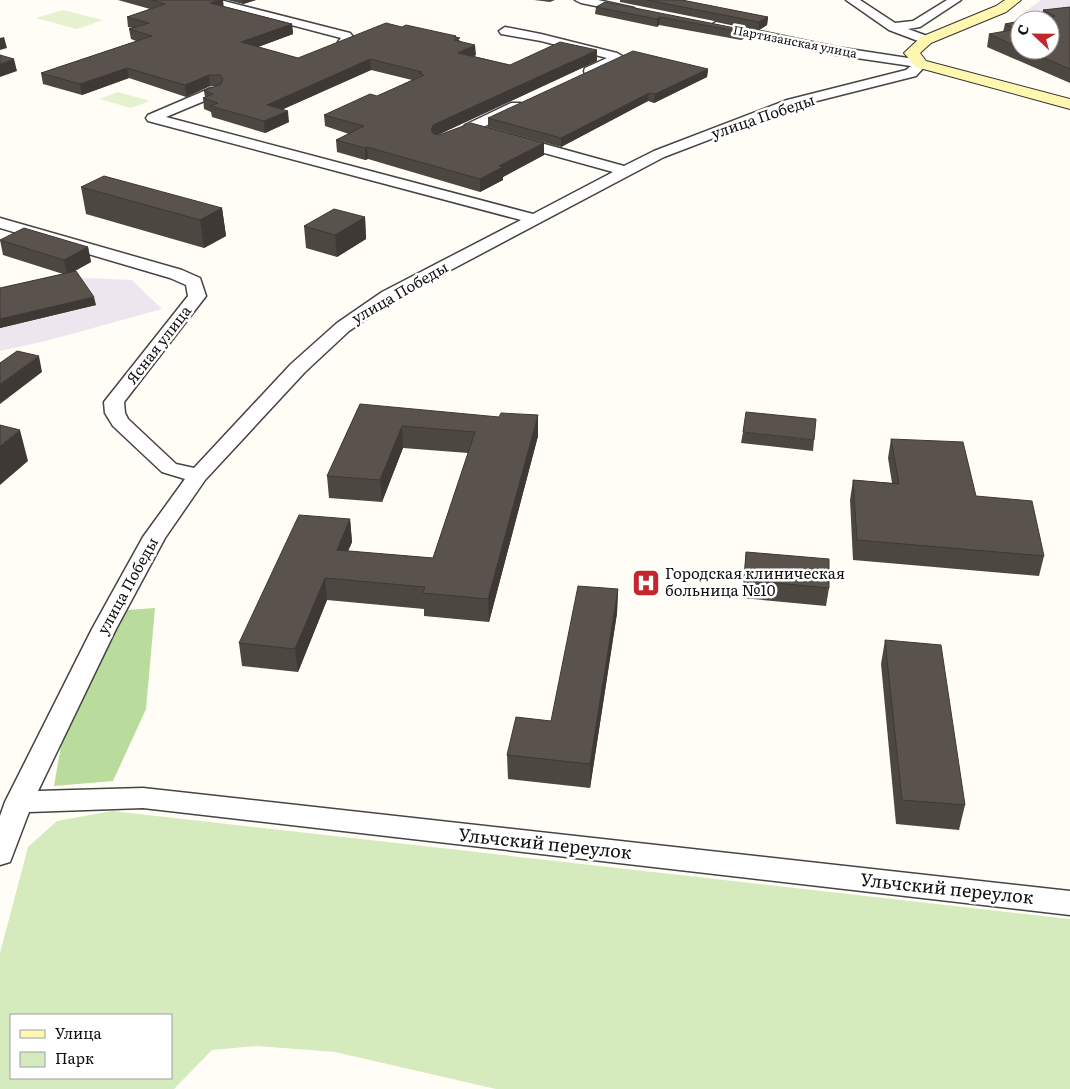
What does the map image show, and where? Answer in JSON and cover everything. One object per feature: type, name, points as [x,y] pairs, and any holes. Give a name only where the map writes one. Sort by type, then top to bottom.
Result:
[{"type":"street","points":[[207,0],[346,36],[348,38],[344,42]]},
{"type":"street","points":[[581,0],[647,13]]},
{"type":"street","points":[[852,0],[893,27],[926,40]]},
{"type":"street","points":[[893,27],[916,24],[955,0]]},
{"type":"street","points":[[1014,0],[1001,9],[926,40],[912,53],[921,64],[1070,104]]},
{"type":"street","name":"Партизанская улица","points":[[703,24],[836,51],[921,64]]},
{"type":"street","points":[[505,31],[544,37],[618,57],[581,76]]},
{"type":"street","name":"улица Победы","points":[[0,854],[19,802],[104,629],[150,544],[198,476],[298,368],[343,327],[388,296],[659,154],[792,103],[912,73],[921,64]]},
{"type":"street","points":[[216,91],[153,118],[535,219]]},
{"type":"street","points":[[455,134],[530,100]]},
{"type":"street","points":[[470,128],[625,171]]},
{"type":"street","name":"Ясная улица","points":[[0,223],[176,274],[194,282],[198,296],[114,402],[115,413],[120,422],[169,468],[198,476]]},
{"type":"street","name":"Ульчский переулок","points":[[19,802],[143,798],[1070,903]]},
{"type":"shaded area","points":[[1041,0],[1070,0],[1070,17],[1060,18],[1060,10],[1027,10]]},
{"type":"shaded area","points":[[61,277],[132,280],[162,309],[46,341],[0,351],[0,292]]},
{"type":"green space","points":[[63,10],[103,20],[77,29],[36,18]]},
{"type":"green space","points":[[118,92],[150,101],[131,108],[99,99]]},
{"type":"green space","points":[[155,608],[146,709],[113,781],[54,786],[63,734],[114,611]]},
{"type":"green space","points":[[112,811],[1070,919],[1070,1089],[496,1089],[335,1052],[257,1046],[212,1050],[174,1089],[0,1089],[0,953],[28,847],[57,821]]},
{"type":"building","points":[[152,0],[220,0],[210,3],[292,24],[241,42],[298,58],[386,23],[402,27],[406,25],[456,36],[454,37],[460,38],[454,40],[475,45],[458,53],[510,65],[560,42],[597,50],[433,125],[431,130],[434,134],[439,135],[471,123],[544,143],[499,166],[503,167],[480,179],[336,140],[364,126],[324,115],[370,94],[377,96],[424,75],[419,73],[422,72],[370,59],[267,105],[288,111],[264,121],[210,106],[218,103],[203,98],[213,94],[204,91],[221,84],[223,79],[220,75],[209,75],[185,85],[127,68],[80,84],[41,73],[152,36],[129,29],[149,23],[127,17],[165,4]]},
{"type":"building","points":[[647,0],[682,0],[768,17],[759,22]]},
{"type":"building","points":[[605,2],[745,30],[742,32],[660,17],[657,19],[596,7]]},
{"type":"building","points":[[1070,7],[1070,69],[1049,60],[1060,60],[1060,10],[1043,10]]},
{"type":"building","points":[[1010,30],[1010,43],[989,34]]},
{"type":"building","points":[[633,51],[708,69],[655,94],[649,93],[561,138],[488,118]]},
{"type":"building","points":[[0,55],[14,59],[0,64]]},
{"type":"building","points":[[104,176],[222,208],[200,220],[81,187]]},
{"type":"building","points":[[334,209],[365,217],[335,235],[304,226]]},
{"type":"building","points":[[24,228],[88,247],[64,260],[0,240]]},
{"type":"building","points":[[76,271],[94,297],[0,319],[0,288]]},
{"type":"building","points":[[17,351],[39,356],[0,384],[0,363]]},
{"type":"building","points":[[360,404],[499,417],[501,413],[538,415],[488,599],[423,593],[425,587],[325,578],[295,649],[239,643],[299,515],[350,519],[337,550],[433,558],[475,432],[402,426],[380,480],[327,476]]},
{"type":"building","points":[[746,412],[816,419],[814,440],[743,432]]},
{"type":"building","points":[[0,425],[20,430],[0,446]]},
{"type":"building","points":[[891,439],[963,442],[976,496],[1032,501],[1044,556],[857,540],[853,480],[899,484]]},
{"type":"building","points":[[746,552],[829,559],[829,588],[744,580]]},
{"type":"building","points":[[578,586],[618,589],[590,764],[507,755],[516,717],[551,721]]},
{"type":"building","points":[[885,640],[941,645],[965,805],[902,800]]},
{"type":"place","name":"Городская клиническая больница №10","points":[[646,583]]}]
